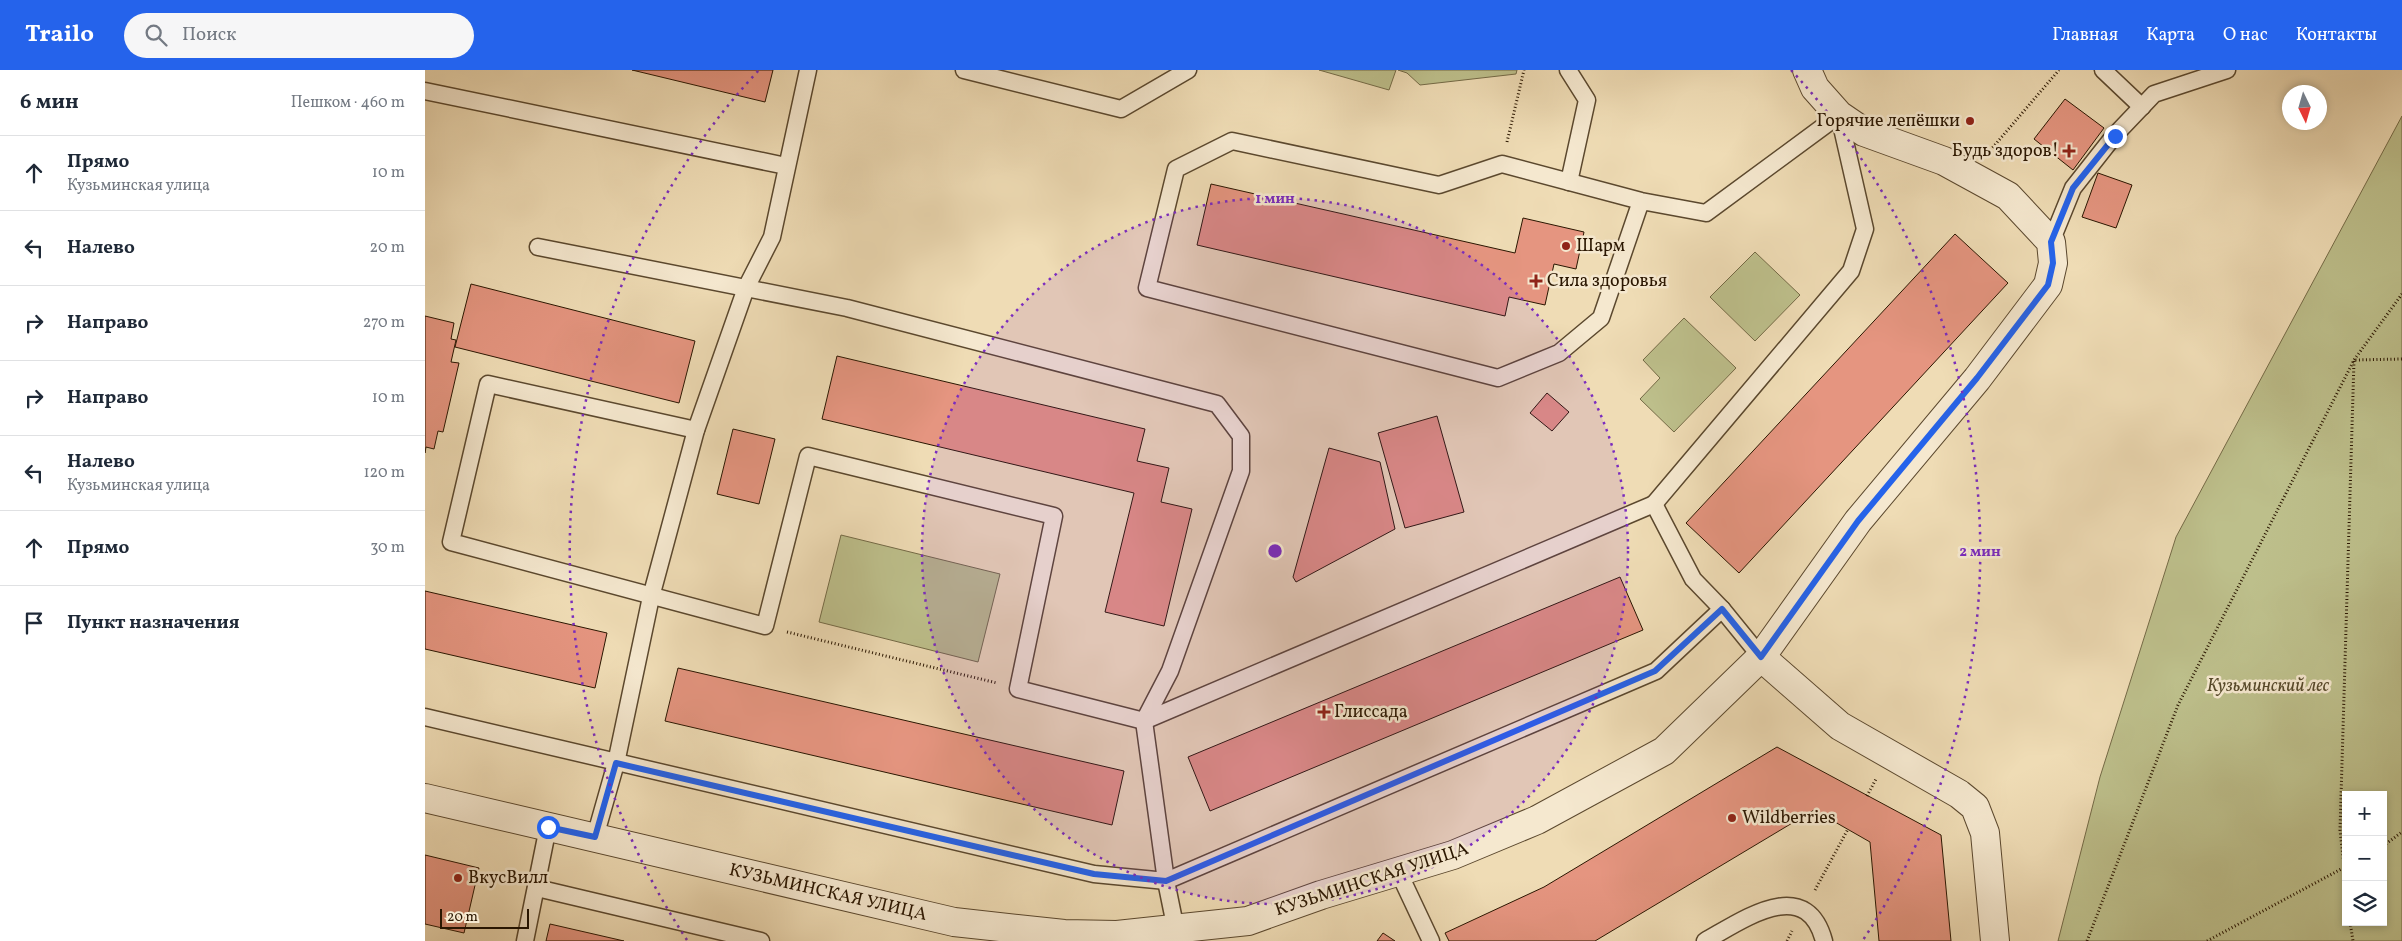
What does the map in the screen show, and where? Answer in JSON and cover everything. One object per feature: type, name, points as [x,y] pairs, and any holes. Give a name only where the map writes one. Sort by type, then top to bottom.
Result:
[{"type":"street","points":[[1807,70],[1815,88],[1839,115],[1864,132],[1944,161],[2008,196],[2051,242]]},
{"type":"street","name":"КУЗЬМИНСКАЯ УЛИЦА","points":[[425,798],[954,922],[1117,938],[1248,921],[1321,895],[1453,855],[1537,820],[1664,751],[1761,657],[1858,521],[1977,378],[2048,285],[2053,263],[2051,242]]},
{"type":"street","points":[[1761,657],[1840,726],[1959,794],[1975,807],[1985,832],[1995,941]]},
{"type":"lane","points":[[595,837],[616,763],[651,597],[696,430],[745,288],[772,236],[808,70]]},
{"type":"lane","points":[[963,70],[1121,109],[1188,70]]},
{"type":"lane","points":[[1568,70],[1587,100],[1569,182]]},
{"type":"lane","points":[[2103,70],[2141,107]]},
{"type":"lane","points":[[2051,242],[2073,188],[2115,136],[2154,94],[2227,70]]},
{"type":"lane","points":[[425,91],[786,166]]},
{"type":"lane","points":[[696,430],[488,384],[451,542],[765,626],[808,456],[1054,516],[1018,688],[1143,721],[1654,504],[1851,271],[1865,229],[1839,115],[1706,213],[1641,201],[1502,164],[1439,185],[1232,141],[1176,169],[1147,288],[1498,378],[1559,353],[1601,318],[1641,201]]},
{"type":"lane","points":[[538,247],[847,308],[1217,404],[1241,436],[1241,471],[1170,671],[1143,721],[1166,881],[1176,930]]},
{"type":"lane","points":[[1654,504],[1693,579],[1722,609],[1761,657]]},
{"type":"lane","points":[[425,717],[1094,874],[1166,881],[1655,671],[1722,609]]},
{"type":"lane","points":[[525,941],[548,827]]},
{"type":"lane","points":[[1399,872],[1431,941]]},
{"type":"lane","points":[[537,888],[761,941]]},
{"type":"lane","points":[[1705,941],[1761,911],[1783,904],[1804,909],[1819,925],[1824,941]]},
{"type":"path","points":[[1502,164],[1523,70]]},
{"type":"path","points":[[1969,175],[2059,70]]},
{"type":"path","points":[[2087,941],[2178,705],[2354,360],[2402,294]]},
{"type":"path","points":[[2354,360],[2402,359]]},
{"type":"path","points":[[2342,848],[2339,830],[2354,360]]},
{"type":"path","points":[[765,626],[1018,688]]},
{"type":"path","points":[[1787,941],[1848,829]]},
{"type":"path","points":[[2387,843],[2402,832]]},
{"type":"path","points":[[2207,941],[2342,869]]},
{"type":"path","points":[[2351,926],[2353,941]]},
{"type":"green space","points":[[1319,70],[1396,70],[1389,90]]},
{"type":"green space","points":[[1398,70],[1517,70],[1516,74],[1420,85],[1407,73]]},
{"type":"green space","name":"Кузьминский лес","points":[[2402,116],[2402,941],[2058,941],[2100,777],[2176,537]]},
{"type":"green space","points":[[1755,252],[1800,295],[1755,341],[1710,297]]},
{"type":"green space","points":[[1684,318],[1736,368],[1674,432],[1640,399],[1660,378],[1643,360]]},
{"type":"green space","points":[[841,535],[1000,574],[978,662],[819,622]]},
{"type":"building","points":[[632,70],[773,70],[765,102]]},
{"type":"building","points":[[2065,99],[2104,128],[2073,170],[2034,139]]},
{"type":"building","points":[[2098,173],[2132,185],[2116,228],[2082,217]]},
{"type":"building","points":[[1211,184],[1515,253],[1523,218],[1584,232],[1576,269],[1554,264],[1545,305],[1509,297],[1505,316],[1197,245]]},
{"type":"building","points":[[1955,234],[2008,283],[1739,573],[1686,523]]},
{"type":"building","points":[[471,284],[695,341],[679,403],[455,347]]},
{"type":"building","points":[[425,316],[454,323],[451,339],[456,340],[451,362],[459,363],[443,432],[438,431],[434,449],[426,447],[425,453]]},
{"type":"building","points":[[837,356],[1145,429],[1137,461],[1169,468],[1161,502],[1192,509],[1164,626],[1105,612],[1134,493],[822,419]]},
{"type":"building","points":[[1547,393],[1569,412],[1552,431],[1530,413]]},
{"type":"building","points":[[1437,416],[1464,512],[1405,528],[1378,433]]},
{"type":"building","points":[[733,429],[775,439],[759,504],[717,494]]},
{"type":"building","points":[[1329,448],[1380,462],[1395,529],[1296,582],[1293,577]]},
{"type":"building","points":[[1620,577],[1643,630],[1210,811],[1188,757]]},
{"type":"building","points":[[425,591],[607,633],[595,688],[425,649]]},
{"type":"building","points":[[678,668],[1124,771],[1112,825],[665,721]]},
{"type":"building","points":[[1777,747],[1941,835],[1951,941],[1879,941],[1870,842],[1814,810],[1595,941],[1449,941],[1445,933],[1544,887]]},
{"type":"building","points":[[425,855],[479,868],[464,933],[425,924]]},
{"type":"building","points":[[550,924],[624,941],[546,941]]},
{"type":"building","points":[[1383,933],[1395,941],[1377,941]]},
{"type":"place","name":"Горячие лепёшки","points":[[1970,121]]},
{"type":"place","name":"Будь здоров!","points":[[2069,151]]},
{"type":"place","name":"Шарм","points":[[1566,246]]},
{"type":"place","name":"Сила здоровья","points":[[1536,281]]},
{"type":"place","name":"Глиссада","points":[[1324,712]]},
{"type":"place","name":"Wildberries","points":[[1732,818]]},
{"type":"place","name":"ВкусВилл","points":[[458,878]]},
{"type":"route","points":[[548,827],[595,837],[616,763],[1094,874],[1166,881],[1655,671],[1722,609],[1761,657],[1858,521],[1977,378],[2048,285],[2053,263],[2051,242],[2073,188],[2115,136]]}]
